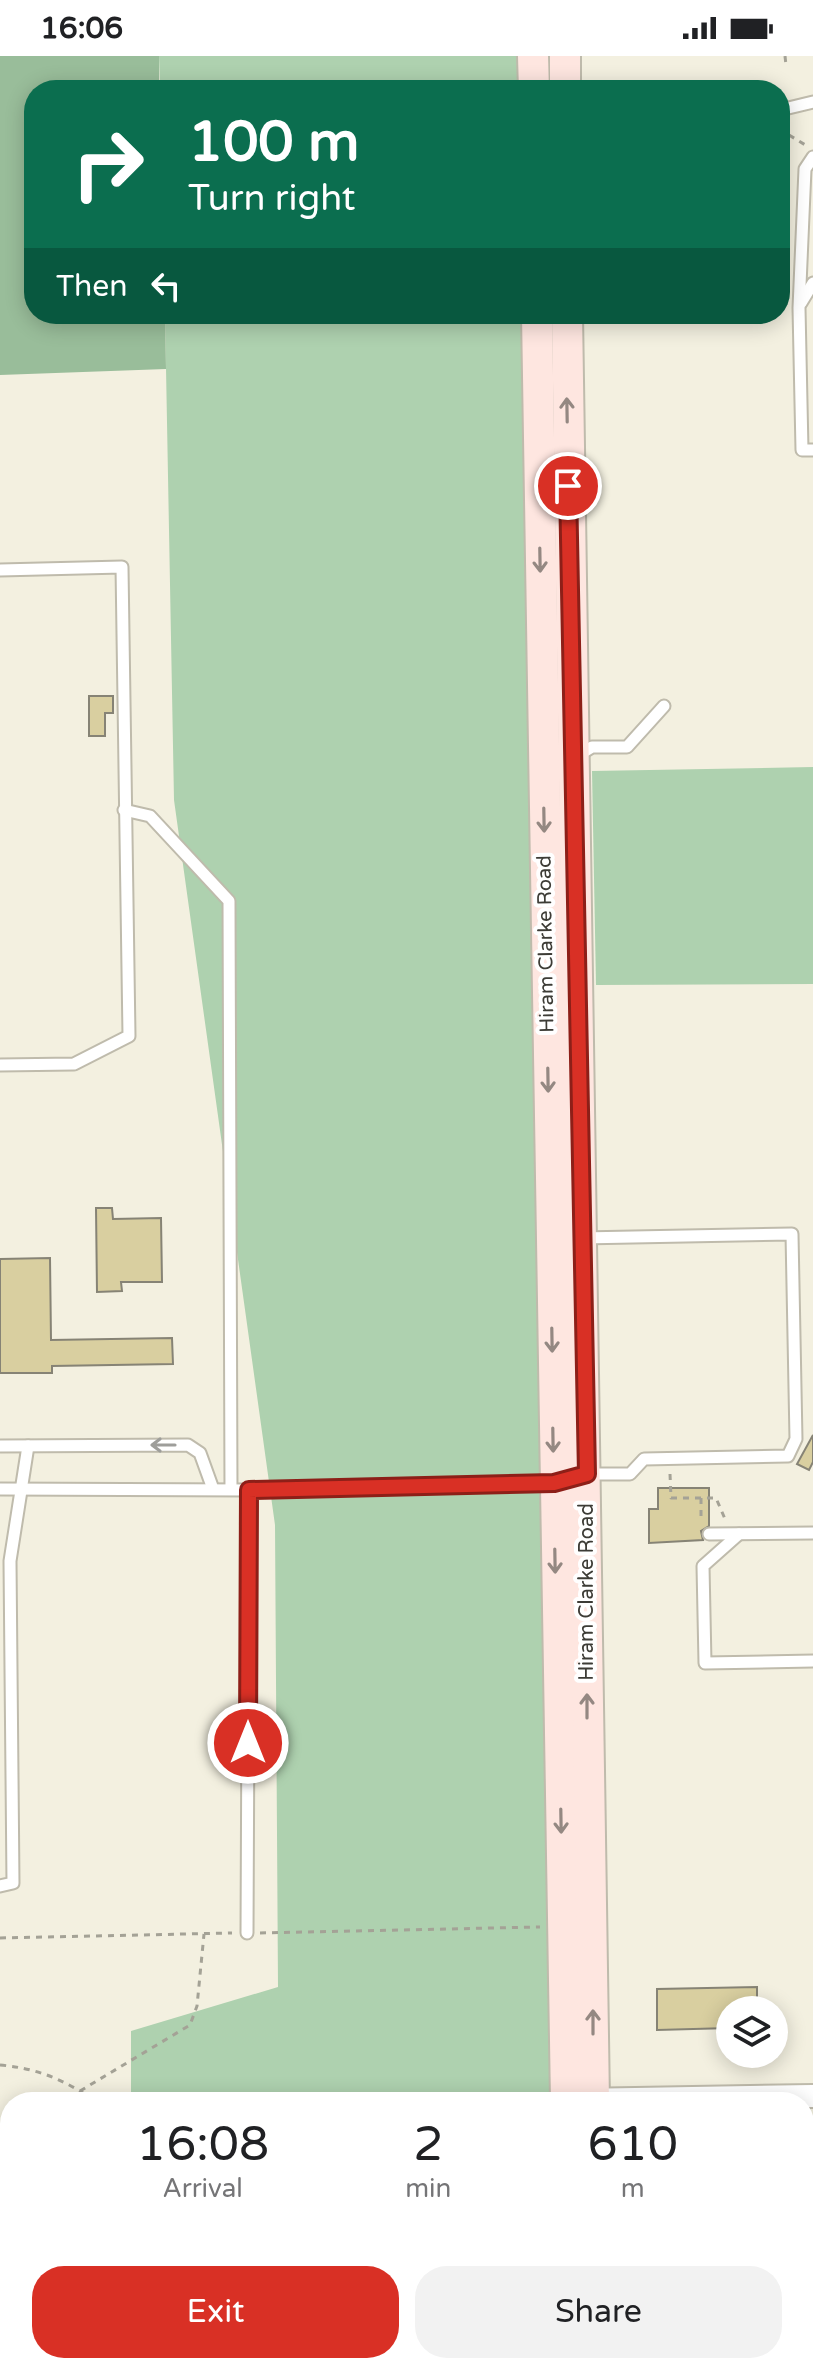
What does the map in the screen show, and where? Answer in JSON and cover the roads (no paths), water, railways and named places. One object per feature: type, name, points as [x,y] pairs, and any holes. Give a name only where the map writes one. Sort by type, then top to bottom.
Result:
[{"type":"main road","points":[[533,56],[534,80]]},
{"type":"main road","points":[[565,56],[565,80]]},
{"type":"main road","name":"Hiram Clarke Road","points":[[538,324],[554,486],[558,758],[547,1001],[554,1483],[574,1756],[593,1926],[581,2092]]},
{"type":"main road","name":"Hiram Clarke Road","points":[[554,486],[566,324]]},
{"type":"main road","name":"Hiram Clarke Road","points":[[558,758],[577,1000],[587,1474],[564,1926],[579,2092]]},
{"type":"main road","points":[[547,1001],[577,1000]]},
{"type":"main road","points":[[550,1243],[580,1238]]},
{"type":"main road","points":[[554,1483],[587,1474]]},
{"type":"lane","points":[[790,108],[813,102]]},
{"type":"lane","points":[[813,157],[809,172],[799,308],[802,450],[813,450]]},
{"type":"lane","points":[[799,308],[813,283]]},
{"type":"lane","points":[[0,570],[122,567],[129,1036],[74,1064],[0,1065]]},
{"type":"lane","points":[[558,758],[592,747],[627,747],[664,706]]},
{"type":"lane","points":[[124,810],[150,816],[229,901],[231,1489]]},
{"type":"lane","points":[[580,1238],[792,1234],[796,1439],[788,1456],[644,1459],[630,1474],[587,1474]]},
{"type":"lane","points":[[0,1446],[188,1445],[200,1453],[213,1489]]},
{"type":"lane","points":[[0,1886],[13,1883],[10,1561],[28,1446]]},
{"type":"lane","points":[[0,1489],[249,1490],[554,1483]]},
{"type":"lane","points":[[247,1933],[249,1490]]},
{"type":"lane","points":[[709,1534],[813,1533]]},
{"type":"lane","points":[[734,1534],[703,1566],[705,1663],[813,1661]]}]
